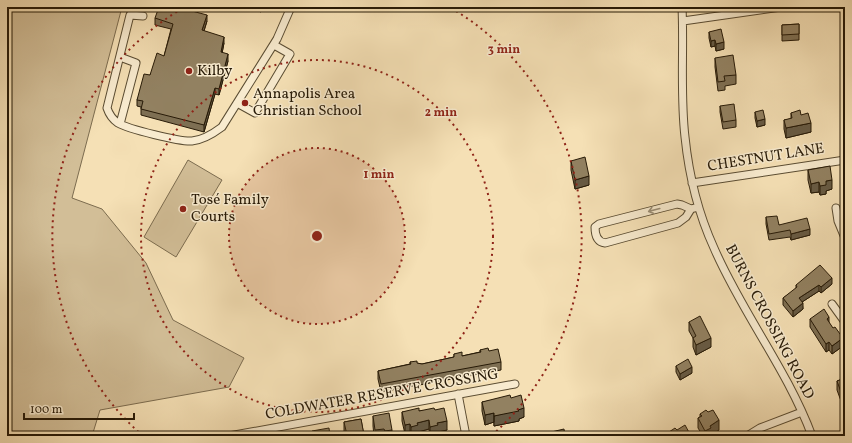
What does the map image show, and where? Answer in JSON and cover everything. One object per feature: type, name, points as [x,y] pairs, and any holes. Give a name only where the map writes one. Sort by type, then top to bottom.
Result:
[{"type":"street","points":[[143,16],[130,15],[107,108],[110,116],[120,124],[127,127],[182,141],[193,141],[213,134],[222,127],[274,45],[292,7]]},
{"type":"street","name":"BURNS CROSSING ROAD","points":[[682,7],[683,105],[685,136],[695,208],[733,287],[785,376],[812,436]]},
{"type":"street","points":[[683,21],[781,7]]},
{"type":"street","points":[[237,103],[255,114],[290,54],[274,45]]},
{"type":"street","points":[[120,57],[136,63],[120,124]]},
{"type":"street","name":"CHESTNUT LANE","points":[[692,183],[845,160]]},
{"type":"street","points":[[677,204],[695,208],[678,223],[605,243],[598,240],[595,232],[596,227],[599,224],[677,204]]},
{"type":"street","points":[[836,208],[838,221],[845,238]]},
{"type":"street","points":[[832,304],[845,322]]},
{"type":"street","name":"COLDWATER RESERVE CROSSING","points":[[229,436],[515,384]]},
{"type":"street","points":[[458,394],[466,436]]},
{"type":"street","points":[[747,436],[760,428],[802,412]]},
{"type":"shaded area","points":[[7,7],[122,7],[72,198],[102,209],[146,263],[173,320],[244,358],[229,387],[100,410],[92,436],[7,436]]},
{"type":"shaded area","name":"Tosé Family Courts","points":[[188,160],[222,180],[176,257],[144,237]]},
{"type":"building","name":"Kilby","points":[[159,7],[177,7],[207,15],[202,30],[224,37],[221,52],[228,54],[219,89],[215,88],[204,125],[141,109],[143,101],[137,100],[144,74],[150,75],[157,53],[164,56],[173,24],[155,18]]},
{"type":"building","points":[[841,17],[845,17],[845,30],[842,30]]},
{"type":"building","points":[[799,24],[799,34],[782,35],[782,25]]},
{"type":"building","points":[[721,29],[724,42],[716,44],[715,40],[711,41],[709,32]]},
{"type":"building","points":[[733,55],[736,75],[724,76],[725,81],[718,82],[715,58]]},
{"type":"building","points":[[734,104],[736,120],[723,122],[720,106]]},
{"type":"building","points":[[763,110],[765,119],[757,121],[755,112]]},
{"type":"building","points":[[800,110],[801,115],[808,113],[811,123],[786,128],[784,120],[792,118],[791,113]]},
{"type":"building","points":[[585,157],[589,176],[575,180],[571,161]]},
{"type":"building","points":[[830,166],[832,180],[826,181],[826,185],[820,186],[819,182],[811,184],[808,170]]},
{"type":"building","points":[[777,216],[779,225],[807,218],[810,229],[791,234],[790,230],[769,234],[766,217]]},
{"type":"building","points":[[820,265],[832,278],[821,287],[819,285],[799,298],[803,303],[793,311],[783,298]]},
{"type":"building","points":[[824,309],[829,317],[827,319],[833,328],[835,327],[843,338],[832,346],[829,342],[826,344],[810,319]]},
{"type":"building","points":[[700,316],[711,338],[696,345],[693,338],[696,336],[689,322]]},
{"type":"building","points":[[488,348],[489,351],[498,349],[501,362],[381,384],[378,371],[411,364],[410,362],[417,361],[417,363],[422,364],[454,357],[454,354],[462,352],[462,356],[481,352],[480,350]]},
{"type":"building","points":[[688,359],[692,367],[680,374],[676,366]]},
{"type":"building","points":[[845,378],[845,403],[837,381]]},
{"type":"building","points":[[510,395],[511,398],[521,395],[524,408],[518,410],[519,411],[494,416],[494,413],[485,415],[482,402]]},
{"type":"building","points":[[419,408],[419,411],[444,408],[447,421],[437,423],[438,425],[430,427],[429,420],[417,423],[418,425],[411,427],[410,424],[405,425],[402,412]]},
{"type":"building","points":[[706,410],[708,412],[713,410],[719,420],[710,426],[711,428],[705,431],[698,418],[702,416],[700,414]]},
{"type":"building","points":[[389,413],[392,430],[375,430],[373,416]]},
{"type":"building","points":[[361,419],[364,435],[347,435],[344,422]]},
{"type":"building","points":[[685,425],[691,436],[671,436],[669,432],[675,428],[677,430]]},
{"type":"building","points":[[329,428],[330,436],[313,436],[312,431]]},
{"type":"building","points":[[564,429],[565,436],[548,436],[547,433]]},
{"type":"building","points":[[283,432],[284,434],[293,432],[294,436],[276,436],[276,434]]},
{"type":"building","points":[[525,432],[526,435],[531,434],[532,436],[520,436],[519,433]]},
{"type":"place","name":"Kilby","points":[[189,71]]},
{"type":"place","name":"Annapolis Area Christian School","points":[[245,103]]},
{"type":"place","name":"Tosé Family Courts","points":[[183,209]]}]
